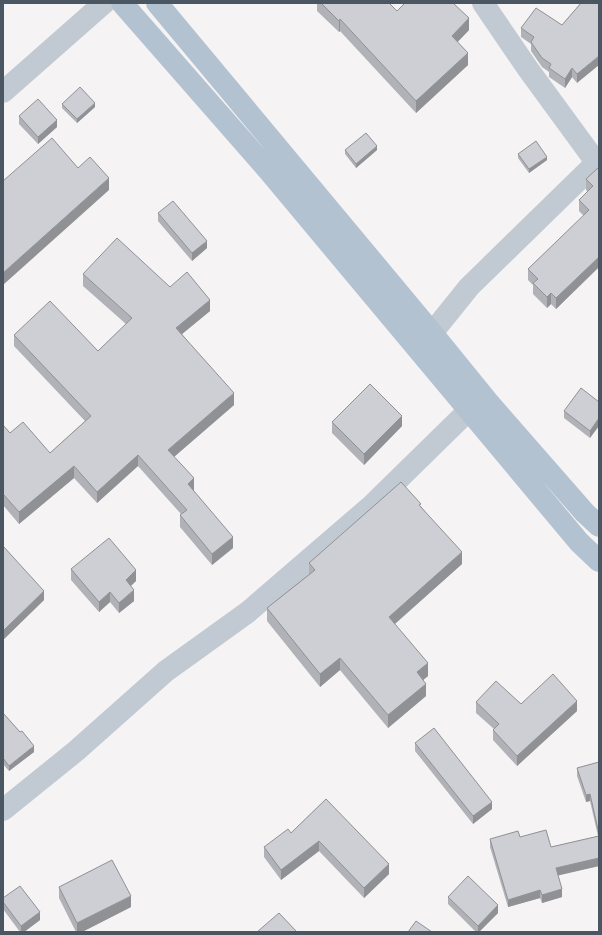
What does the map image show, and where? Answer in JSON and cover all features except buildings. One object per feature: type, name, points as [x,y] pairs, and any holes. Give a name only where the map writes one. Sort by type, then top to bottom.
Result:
[{"type":"main road","points":[[122,3],[269,171],[579,542],[599,561]]},
{"type":"main road","points":[[157,3],[488,402],[585,513],[599,526]]},
{"type":"street","points":[[3,92],[104,3]]},
{"type":"street","points":[[432,333],[469,287],[598,161],[528,69],[483,3]]},
{"type":"street","points":[[3,810],[76,751],[166,671],[254,607],[371,506],[469,410]]}]
